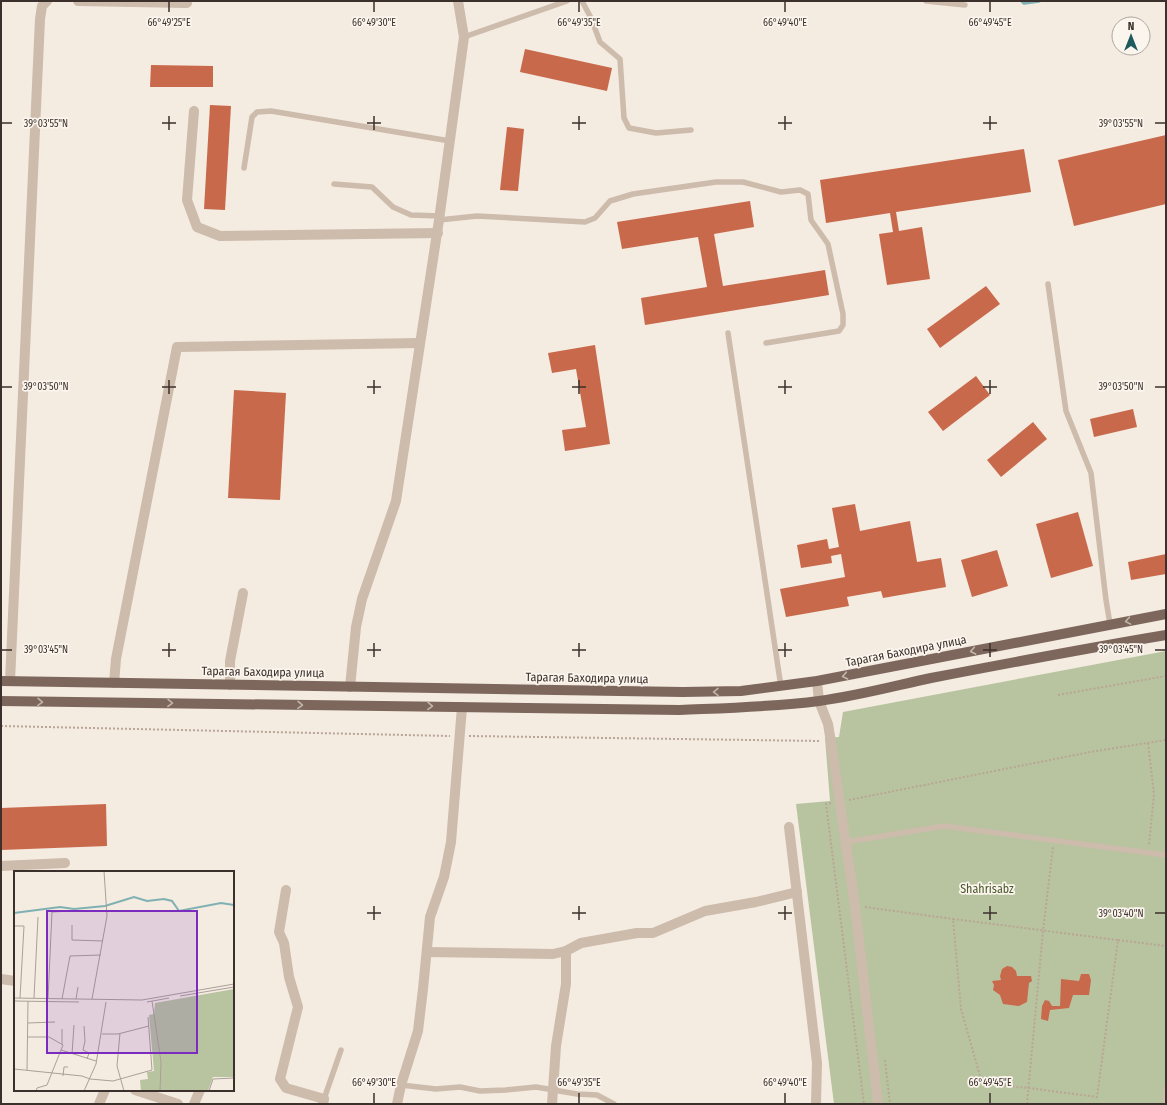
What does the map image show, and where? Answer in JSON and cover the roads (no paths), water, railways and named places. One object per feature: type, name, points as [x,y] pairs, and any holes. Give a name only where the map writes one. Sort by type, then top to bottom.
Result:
[{"type":"main road","name":"Тарагая Баходира улица","points":[[6,681],[683,692],[741,691],[781,687],[817,681],[1166,614]]},
{"type":"main road","points":[[1,701],[680,710],[750,708],[820,701],[1048,656],[1166,635]]},
{"type":"street","points":[[6,681],[40,19],[42,6],[47,1]]},
{"type":"street","points":[[78,1],[187,3]]},
{"type":"street","points":[[350,687],[356,627],[362,599],[396,501],[438,232],[464,37],[458,1]]},
{"type":"street","points":[[194,111],[187,200],[197,227],[220,236],[438,232]]},
{"type":"street","points":[[114,683],[116,659],[177,347],[420,343]]},
{"type":"street","points":[[230,685],[230,661],[243,593]]},
{"type":"street","points":[[817,681],[820,701],[828,724],[832,742],[855,906],[878,1104]]},
{"type":"street","points":[[397,1104],[401,1085],[418,1031],[430,917],[444,877],[451,842],[462,707]]},
{"type":"street","points":[[789,827],[817,1063],[816,1104]]},
{"type":"street","points":[[1,866],[65,863]]},
{"type":"street","points":[[286,890],[279,932],[284,943],[289,977],[298,1007],[280,1080],[286,1088],[323,1102]]},
{"type":"street","points":[[427,952],[553,954],[566,951],[581,943],[636,934],[653,933],[705,912],[797,892]]},
{"type":"street","points":[[552,1104],[556,1046],[566,984],[566,951]]},
{"type":"street","points":[[1,979],[14,981]]},
{"type":"street","points":[[99,1104],[105,1091]]},
{"type":"street","points":[[138,1091],[178,1104]]},
{"type":"street","points":[[194,1104],[200,1091]]},
{"type":"lane","points":[[464,37],[567,1]]},
{"type":"lane","points":[[582,1],[591,18],[600,42],[620,59],[624,118],[629,128],[656,133],[691,130]]},
{"type":"lane","points":[[926,1],[965,5]]},
{"type":"lane","points":[[244,168],[252,117],[257,112],[271,111],[450,141]]},
{"type":"lane","points":[[334,184],[372,187],[393,207],[411,214],[440,218],[477,216],[585,222],[595,218],[610,201],[633,194],[716,182],[743,182],[781,192],[800,190],[808,194],[811,220],[828,244],[843,314],[843,325],[839,331],[766,342]]},
{"type":"lane","points":[[1048,284],[1066,411],[1091,473],[1110,624]]},
{"type":"lane","points":[[728,333],[781,687]]},
{"type":"lane","points":[[846,842],[944,826],[1166,855]]},
{"type":"lane","points":[[323,1102],[341,1050]]},
{"type":"lane","points":[[401,1085],[436,1089],[460,1087],[480,1091],[536,1087],[577,1094],[597,1095],[614,1104]]},
{"type":"lane","points":[[1165,1104],[1166,1088]]},
{"type":"waterway","points":[[1022,1],[1024,3],[1039,1]]},
{"type":"park label","name":"Shahrisabz","points":[[987,889]]}]
